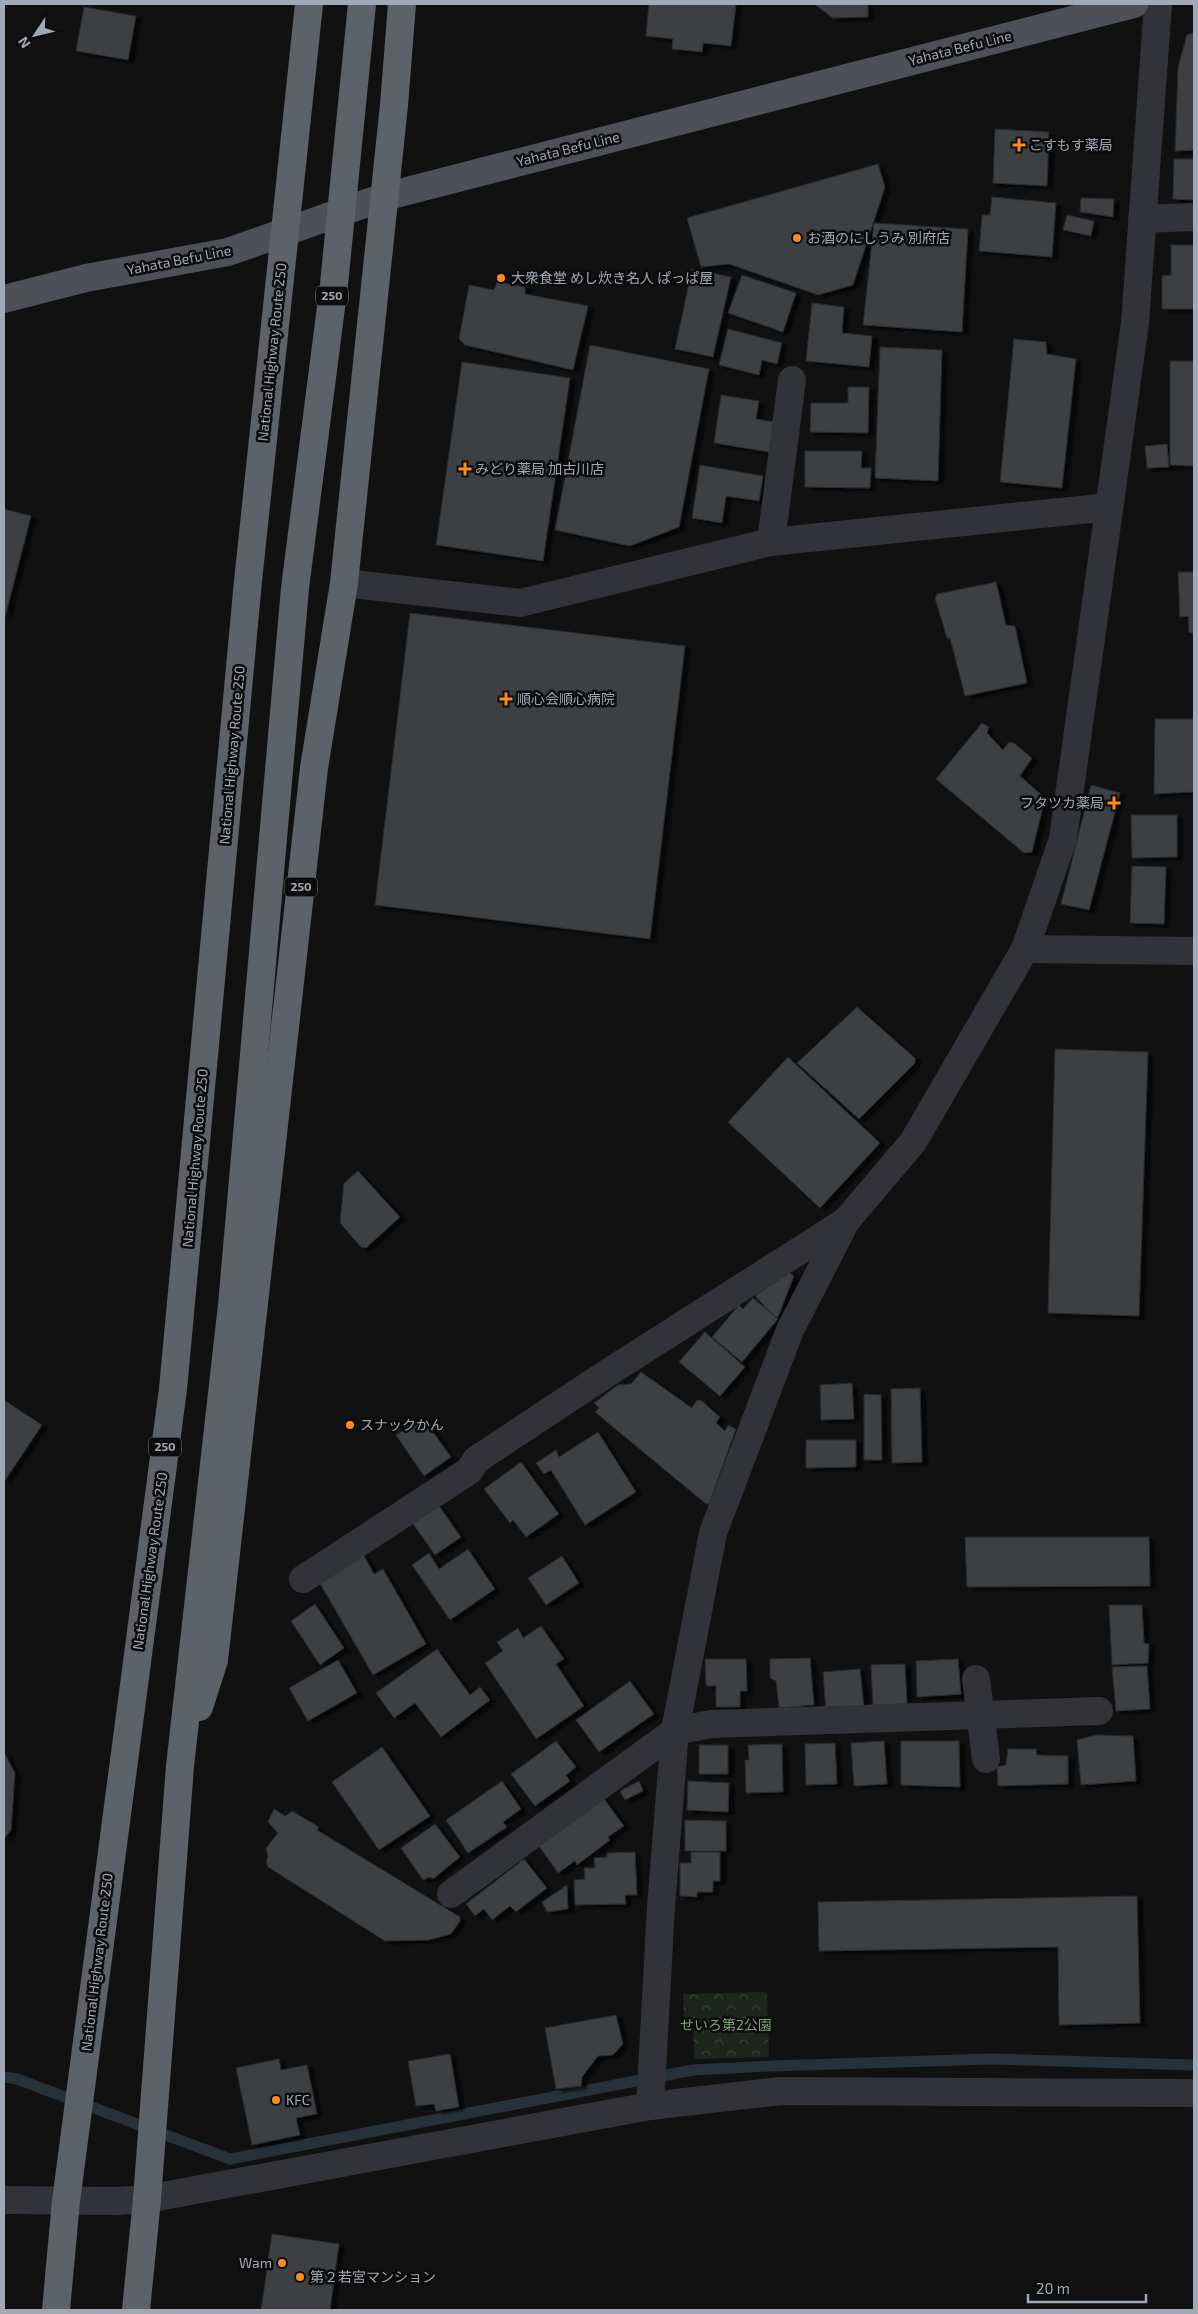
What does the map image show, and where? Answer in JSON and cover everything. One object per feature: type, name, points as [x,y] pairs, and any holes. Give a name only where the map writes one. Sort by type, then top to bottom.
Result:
[{"type":"highway","name":"National Highway Route 250","points":[[56,2310],[66,2201],[173,1389],[248,581],[309,4]]},
{"type":"highway","name":"250","points":[[136,2310],[147,2199],[180,1766],[232,1304],[295,588],[334,284],[362,4]]},
{"type":"highway","name":"250","points":[[180,1766],[214,1660],[314,768],[344,583],[394,105],[402,4]]},
{"type":"main road","name":"Yahata Befu Line","points":[[4,299],[86,278],[228,252],[384,197],[1134,4]]},
{"type":"street","points":[[650,2106],[661,1907],[675,1731],[713,1533],[790,1330],[846,1221],[913,1142],[1025,949],[1063,839],[1135,323],[1158,4]]},
{"type":"street","points":[[1142,219],[1194,217]]},
{"type":"street","points":[[771,542],[792,380]]},
{"type":"street","points":[[344,583],[520,603],[771,542],[1109,508]]},
{"type":"street","points":[[1025,949],[1194,951]]},
{"type":"street","points":[[303,1579],[469,1471],[476,1460],[584,1388],[846,1221]]},
{"type":"street","points":[[976,1679],[986,1759]]},
{"type":"street","points":[[451,1894],[675,1731],[711,1724],[1098,1711]]},
{"type":"street","points":[[4,2200],[117,2201],[147,2199],[650,2106],[781,2091],[1194,2093]]},
{"type":"green space","name":"せいろ第2公園","points":[[767,1992],[769,2057],[694,2059],[693,2017],[684,2017],[683,1994]]},
{"type":"building","points":[[649,4],[736,4],[731,46],[703,43],[702,52],[672,49],[673,39],[646,36]]},
{"type":"building","points":[[814,4],[868,4],[868,17],[833,18]]},
{"type":"building","points":[[84,7],[136,16],[128,60],[76,51]]},
{"type":"building","points":[[1194,33],[1194,150],[1175,151],[1178,67],[1187,35]]},
{"type":"building","points":[[995,129],[1049,132],[1047,186],[993,183]]},
{"type":"building","points":[[1174,159],[1194,159],[1194,200],[1173,199]]},
{"type":"building","points":[[878,164],[885,187],[853,285],[818,295],[729,264],[701,267],[687,218]]},
{"type":"building","points":[[992,197],[1056,203],[1052,257],[979,251],[982,215],[990,215]]},
{"type":"building","points":[[1081,198],[1114,199],[1113,217],[1080,212]]},
{"type":"building","points":[[1067,215],[1094,221],[1091,236],[1063,230]]},
{"type":"building","points":[[874,223],[968,229],[962,332],[863,325]]},
{"type":"building","points":[[1171,245],[1194,245],[1194,309],[1162,309],[1162,276],[1171,275]]},
{"type":"building","points":[[692,269],[731,277],[713,357],[675,349]]},
{"type":"building","points":[[742,275],[796,293],[783,332],[728,313]]},
{"type":"building","points":[[497,282],[525,287],[525,294],[588,306],[573,370],[465,345],[459,339],[469,285],[494,290]]},
{"type":"building","points":[[812,303],[844,307],[842,333],[872,336],[869,367],[806,361]]},
{"type":"building","points":[[728,329],[782,343],[777,364],[762,360],[759,375],[719,365]]},
{"type":"building","points":[[1014,339],[1046,342],[1047,354],[1076,359],[1062,488],[1000,482]]},
{"type":"building","points":[[590,345],[709,369],[679,527],[630,546],[555,530]]},
{"type":"building","points":[[880,347],[942,350],[938,481],[875,478]]},
{"type":"building","points":[[1170,361],[1194,361],[1194,466],[1170,465]]},
{"type":"building","points":[[462,362],[570,378],[543,561],[436,545]]},
{"type":"building","points":[[848,387],[869,387],[868,433],[810,432],[811,403],[848,403]]},
{"type":"building","points":[[721,395],[759,401],[756,419],[774,422],[769,452],[714,443]]},
{"type":"building","points":[[1167,444],[1169,467],[1147,468],[1145,446]]},
{"type":"building","points":[[805,451],[862,451],[861,468],[871,468],[870,488],[805,487]]},
{"type":"building","points":[[700,465],[763,476],[759,501],[726,496],[722,523],[692,518]]},
{"type":"building","points":[[4,509],[31,516],[4,621]]},
{"type":"building","points":[[1178,572],[1194,572],[1194,633],[1189,633],[1188,616],[1180,617]]},
{"type":"building","points":[[996,582],[1006,625],[1015,626],[1027,683],[965,696],[950,638],[947,638],[935,598],[937,594]]},
{"type":"building","points":[[410,613],[685,646],[650,939],[375,905]]},
{"type":"building","points":[[1155,719],[1194,719],[1194,792],[1154,794]]},
{"type":"building","points":[[982,723],[989,727],[987,733],[1003,750],[1009,742],[1014,743],[1032,758],[1020,776],[1045,798],[1032,852],[1024,853],[936,779]]},
{"type":"building","points":[[1091,785],[1120,793],[1089,910],[1061,904]]},
{"type":"building","points":[[1131,815],[1177,815],[1177,857],[1132,858]]},
{"type":"building","points":[[1132,866],[1166,867],[1164,924],[1130,923]]},
{"type":"building","points":[[857,1007],[915,1058],[915,1063],[859,1119],[797,1063]]},
{"type":"building","points":[[1055,1049],[1148,1052],[1139,1316],[1048,1313]]},
{"type":"building","points":[[788,1057],[880,1143],[820,1208],[728,1122]]},
{"type":"building","points":[[358,1171],[400,1217],[366,1248],[361,1247],[340,1223],[344,1183]]},
{"type":"building","points":[[789,1272],[794,1276],[778,1317],[775,1317],[755,1296]]},
{"type":"building","points":[[753,1298],[778,1319],[742,1362],[712,1337],[739,1305],[743,1309]]},
{"type":"building","points":[[705,1332],[745,1367],[720,1396],[679,1362]]},
{"type":"building","points":[[641,1372],[692,1408],[697,1400],[702,1401],[720,1417],[716,1423],[725,1431],[728,1425],[736,1429],[709,1504],[706,1504],[595,1412],[599,1408],[594,1403],[618,1385],[631,1384]]},
{"type":"building","points":[[852,1383],[854,1419],[821,1420],[820,1385]]},
{"type":"building","points":[[920,1388],[922,1462],[892,1463],[891,1389]]},
{"type":"building","points":[[864,1394],[881,1395],[882,1460],[864,1460]]},
{"type":"building","points":[[4,1400],[42,1425],[4,1482]]},
{"type":"building","points":[[423,1418],[451,1457],[424,1476],[396,1435]]},
{"type":"building","points":[[598,1432],[636,1492],[585,1525],[551,1470],[544,1474],[536,1463],[556,1450],[559,1457]]},
{"type":"building","points":[[806,1440],[856,1440],[856,1467],[806,1468]]},
{"type":"building","points":[[521,1462],[559,1514],[526,1537],[513,1520],[510,1523],[484,1489]]},
{"type":"building","points":[[435,1500],[461,1537],[435,1555],[409,1518]]},
{"type":"building","points":[[965,1537],[1149,1537],[1150,1586],[967,1587]]},
{"type":"building","points":[[468,1549],[495,1589],[450,1620],[412,1565],[429,1553],[439,1569]]},
{"type":"building","points":[[363,1554],[374,1574],[383,1569],[426,1644],[373,1675],[318,1580]]},
{"type":"building","points":[[562,1556],[579,1583],[546,1605],[528,1578]]},
{"type":"building","points":[[315,1604],[344,1648],[320,1665],[291,1621]]},
{"type":"building","points":[[1109,1605],[1142,1605],[1144,1643],[1149,1644],[1148,1663],[1112,1665]]},
{"type":"building","points":[[541,1626],[564,1659],[556,1664],[584,1706],[536,1739],[485,1663],[503,1651],[497,1642],[518,1628],[523,1638]]},
{"type":"building","points":[[437,1649],[470,1695],[480,1687],[490,1700],[441,1737],[415,1703],[394,1718],[376,1693]]},
{"type":"building","points":[[810,1658],[814,1705],[779,1708],[776,1681],[770,1678],[770,1659]]},
{"type":"building","points":[[705,1659],[746,1659],[747,1691],[740,1691],[740,1707],[716,1707],[716,1686],[706,1686]]},
{"type":"building","points":[[958,1659],[961,1694],[917,1697],[916,1661]]},
{"type":"building","points":[[338,1660],[357,1693],[308,1721],[289,1688]]},
{"type":"building","points":[[905,1664],[907,1704],[873,1705],[871,1665]]},
{"type":"building","points":[[1147,1666],[1150,1709],[1116,1711],[1112,1667]]},
{"type":"building","points":[[860,1669],[864,1709],[826,1712],[823,1672]]},
{"type":"building","points":[[630,1681],[654,1714],[599,1752],[576,1720]]},
{"type":"building","points":[[1096,1735],[1133,1736],[1136,1781],[1081,1785],[1077,1740]]},
{"type":"building","points":[[556,1741],[576,1767],[566,1775],[570,1781],[535,1806],[511,1774]]},
{"type":"building","points":[[884,1741],[887,1784],[854,1786],[851,1743]]},
{"type":"building","points":[[901,1741],[959,1741],[960,1787],[901,1785]]},
{"type":"building","points":[[835,1743],[837,1784],[806,1785],[805,1744]]},
{"type":"building","points":[[782,1744],[783,1792],[746,1793],[745,1760],[749,1760],[748,1745]]},
{"type":"building","points":[[699,1745],[728,1745],[728,1774],[699,1774]]},
{"type":"building","points":[[382,1747],[430,1816],[379,1850],[332,1782]]},
{"type":"building","points":[[1008,1749],[1036,1749],[1037,1755],[1068,1756],[1068,1784],[998,1786],[997,1767],[1006,1765]]},
{"type":"building","points":[[4,1752],[15,1773],[11,1830],[4,1839]]},
{"type":"building","points":[[502,1781],[521,1809],[503,1822],[507,1827],[468,1853],[446,1820]]},
{"type":"building","points":[[639,1781],[643,1791],[625,1800],[620,1791]]},
{"type":"building","points":[[688,1781],[729,1783],[728,1812],[687,1810]]},
{"type":"building","points":[[602,1796],[624,1826],[608,1837],[610,1840],[577,1865],[575,1861],[558,1873],[537,1843]]},
{"type":"building","points":[[274,1809],[285,1816],[292,1811],[319,1827],[317,1830],[460,1917],[460,1921],[451,1934],[429,1940],[385,1941],[268,1867],[266,1848],[278,1833],[268,1822]]},
{"type":"building","points":[[685,1820],[726,1821],[726,1851],[685,1851]]},
{"type":"building","points":[[435,1824],[460,1857],[433,1879],[430,1877],[423,1880],[401,1848]]},
{"type":"building","points":[[635,1852],[637,1895],[625,1895],[626,1904],[575,1905],[574,1880],[585,1879],[584,1868],[595,1868],[594,1858],[607,1857],[607,1853]]},
{"type":"building","points":[[691,1852],[720,1852],[720,1881],[713,1881],[713,1892],[697,1892],[697,1897],[680,1896],[680,1863],[691,1863]]},
{"type":"building","points":[[524,1859],[547,1888],[516,1912],[510,1906],[492,1920],[484,1909],[475,1916],[466,1904]]},
{"type":"building","points":[[567,1885],[568,1909],[547,1912],[542,1902]]},
{"type":"building","points":[[1137,1896],[1140,2023],[1059,2025],[1058,1947],[819,1951],[818,1902]]},
{"type":"building","points":[[616,2015],[623,2044],[613,2055],[598,2056],[582,2077],[581,2086],[556,2089],[545,2028]]},
{"type":"building","points":[[450,2054],[459,2107],[436,2111],[434,2104],[416,2106],[408,2061]]},
{"type":"building","points":[[279,2059],[281,2070],[307,2065],[317,2114],[296,2118],[300,2135],[252,2145],[236,2068]]},
{"type":"building","name":"第２若宮マンション","points":[[272,2234],[339,2244],[330,2310],[261,2310]]},
{"type":"waterway","points":[[4,2077],[17,2079],[230,2159],[693,2070],[991,2059],[1194,2065]]},
{"type":"place","name":"こすもす薬局","points":[[1019,145]]},
{"type":"place","name":"お酒のにしうみ 別府店","points":[[797,238]]},
{"type":"place","name":"大衆食堂 めし炊き名人 ぱっぱ屋","points":[[501,278]]},
{"type":"place","name":"みどり薬局 加古川店","points":[[465,469]]},
{"type":"place","name":"順心会順心病院","points":[[506,699]]},
{"type":"place","name":"フタツカ薬局","points":[[1114,803]]},
{"type":"place","name":"スナックかん","points":[[350,1425]]},
{"type":"place","name":"KFC","points":[[276,2100]]},
{"type":"place","name":"Wam","points":[[282,2263]]},
{"type":"place","name":"第２若宮マンション","points":[[300,2277]]}]
